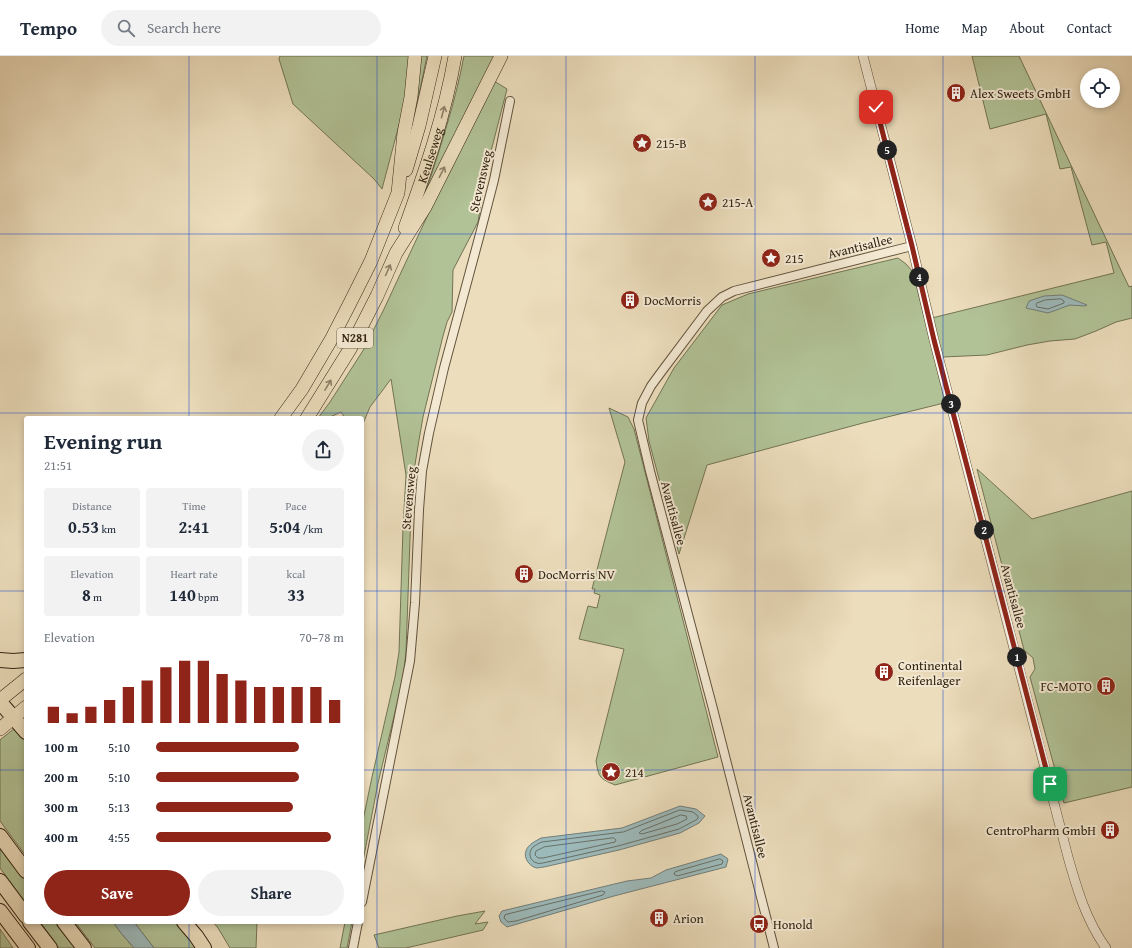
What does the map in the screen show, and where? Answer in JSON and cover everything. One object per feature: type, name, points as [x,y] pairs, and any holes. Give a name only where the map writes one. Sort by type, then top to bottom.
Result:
[{"type":"highway","name":"N281","points":[[282,416],[302,389],[332,338],[371,261],[398,193],[404,134],[412,89],[415,56]]},
{"type":"highway","name":"Keulseweg","points":[[398,193],[419,126],[435,56]]},
{"type":"highway","name":"Keulseweg","points":[[396,253],[424,176],[437,134],[455,56]]},
{"type":"highway","name":"N281","points":[[307,416],[350,349],[377,296],[396,253],[425,207],[501,56]]},
{"type":"highway","points":[[0,660],[24,660]]},
{"type":"highway","points":[[24,681],[0,701],[24,730]]},
{"type":"highway","points":[[0,729],[24,709]]},
{"type":"highway","points":[[0,836],[24,868]]},
{"type":"highway","points":[[0,882],[24,913]]},
{"type":"highway","points":[[0,911],[28,948]]},
{"type":"highway","points":[[32,924],[50,948]]},
{"type":"highway","points":[[66,924],[84,948]]},
{"type":"highway","points":[[186,924],[204,948]]},
{"type":"street","name":"Avantisallee","points":[[863,56],[912,246],[934,340],[1068,857],[1087,914],[1106,948]]},
{"type":"street","name":"Stevensweg","points":[[364,892],[409,667],[415,603],[419,503],[422,471],[429,432],[444,368],[494,180],[510,101]]},
{"type":"street","name":"Avantisallee","points":[[774,948],[638,420],[642,403],[651,386],[707,311],[722,297],[734,291],[912,246]]},
{"type":"street","points":[[353,948],[358,924]]},
{"type":"green space","points":[[280,56],[410,56],[405,102],[382,189],[374,179],[293,104],[279,59]]},
{"type":"green space","points":[[418,56],[427,56],[414,118]]},
{"type":"green space","points":[[464,56],[496,56],[425,194],[452,108]]},
{"type":"green space","points":[[972,56],[1019,56],[1129,287],[1132,286],[1132,318],[1116,322],[1075,339],[1027,345],[987,355],[943,357],[932,318],[1114,273],[1106,242],[1092,245],[1071,167],[1060,169],[1046,114],[990,129]]},
{"type":"green space","points":[[494,81],[507,89],[487,167],[478,222],[453,270],[452,312],[443,336],[423,417],[412,483],[406,652],[403,679],[378,783],[364,856],[364,815],[395,677],[399,652],[406,475],[391,379],[370,407],[364,421],[364,416],[344,416],[341,412],[332,416],[320,416],[364,349],[439,191],[484,104]]},
{"type":"green space","points":[[898,258],[913,272],[945,402],[707,465],[679,554],[649,441],[646,418],[674,368],[722,305],[748,294]]},
{"type":"green space","points":[[609,408],[628,417],[634,429],[718,757],[615,785],[601,777],[596,761],[624,649],[579,639],[588,606],[597,608],[600,595],[594,593],[595,589],[592,589],[625,462]]},
{"type":"green space","points":[[977,469],[1032,519],[1132,491],[1132,787],[1064,803],[1030,677],[1035,669],[1033,658],[1024,650]]},
{"type":"green space","points":[[15,728],[24,739],[24,853],[0,821],[0,740]]},
{"type":"green space","points":[[0,841],[24,873],[24,900],[0,868]]},
{"type":"green space","points":[[485,911],[475,924],[488,922],[483,930],[406,948],[379,948],[374,935],[457,916]]},
{"type":"green space","points":[[41,924],[61,924],[79,948],[59,948]]},
{"type":"green space","points":[[77,924],[114,924],[134,948],[95,948]]},
{"type":"green space","points":[[136,924],[180,924],[199,948],[154,948]]},
{"type":"green space","points":[[215,924],[257,924],[256,948],[230,948]]},
{"type":"green space","points":[[345,924],[352,924],[347,948],[340,948]]},
{"type":"green space","points":[[0,929],[13,948],[0,948]]},
{"type":"water","points":[[1062,295],[1087,305],[1070,305],[1048,313],[1026,308],[1029,301],[1044,296]]},
{"type":"water","points":[[680,806],[696,809],[705,816],[699,823],[680,833],[619,850],[544,867],[538,868],[532,866],[525,856],[528,846],[541,838],[622,828]]},
{"type":"water","points":[[721,854],[728,859],[726,867],[614,896],[507,927],[501,922],[499,916],[502,911],[627,881],[651,878],[666,870]]},
{"type":"water","points":[[114,924],[136,924],[154,948],[134,948]]},
{"type":"place","name":"Alex Sweets GmbH","points":[[956,93]]},
{"type":"place","name":"215-B","points":[[642,143]]},
{"type":"place","name":"215-A","points":[[708,202]]},
{"type":"place","name":"215","points":[[771,258]]},
{"type":"place","name":"DocMorris","points":[[630,300]]},
{"type":"place","name":"DocMorris NV","points":[[524,574]]},
{"type":"place","name":"Continental Reifenlager","points":[[884,672]]},
{"type":"place","name":"FC-MOTO","points":[[1106,686]]},
{"type":"place","name":"214","points":[[611,772]]},
{"type":"place","name":"CentroPharm GmbH","points":[[1110,830]]},
{"type":"place","name":"Arion","points":[[659,918]]},
{"type":"place","name":"Honold","points":[[759,924]]},
{"type":"route","points":[[876,107],[912,246],[934,340],[1050,784]]}]
